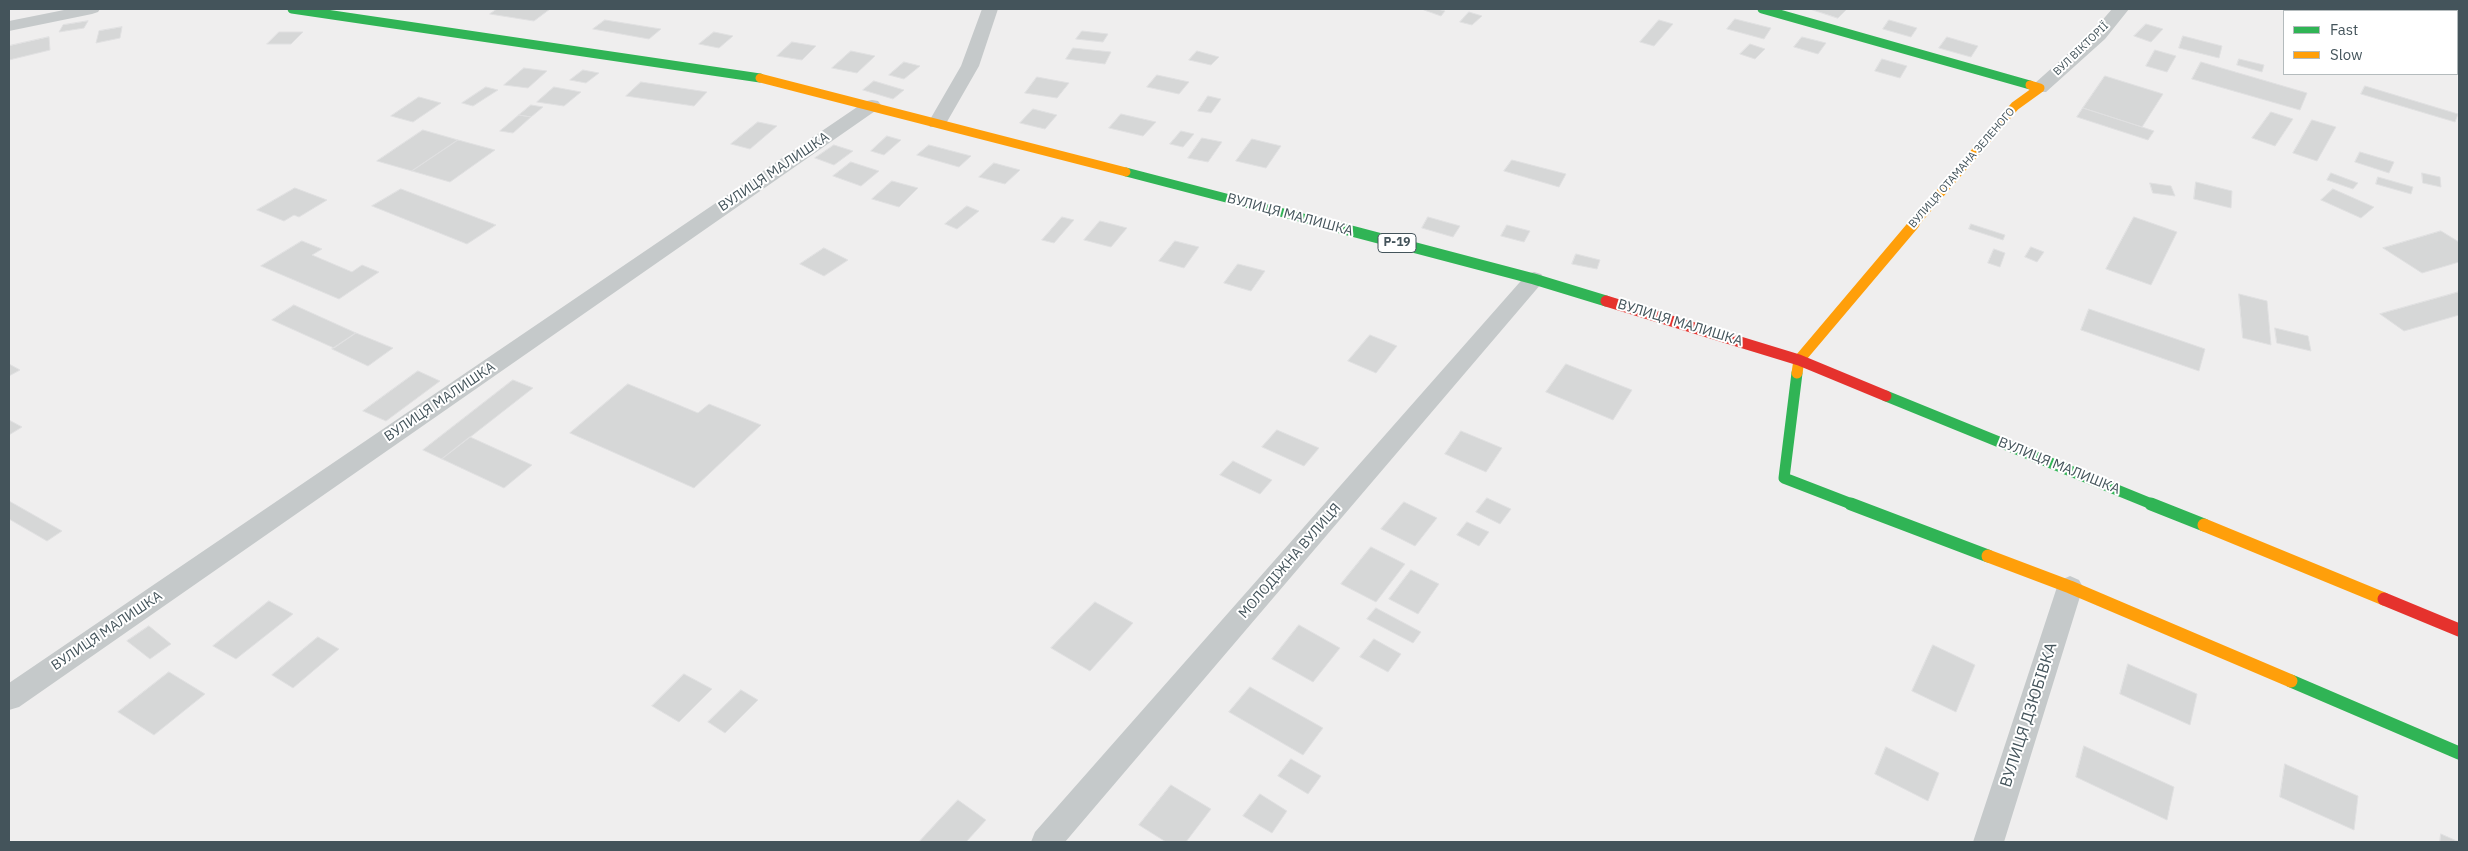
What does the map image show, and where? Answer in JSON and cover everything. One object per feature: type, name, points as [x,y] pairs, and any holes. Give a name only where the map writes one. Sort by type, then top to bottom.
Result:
[{"type":"main road","name":"ВУЛИЦЯ МАЛИШКА","points":[[292,9],[742,74],[872,105],[1534,279],[1798,360],[2459,630]]},
{"type":"main road","points":[[1762,9],[2040,88]]},
{"type":"main road","name":"ВУЛИЦЯ ОТАМАНА ЗЕЛЕНОГО","points":[[1798,360],[2015,106],[2040,88]]},
{"type":"main road","points":[[1798,360],[1784,478],[2070,587],[2459,753]]},
{"type":"street","points":[[9,26],[92,9]]},
{"type":"street","points":[[937,123],[970,66],[990,9]]},
{"type":"street","name":"ВУЛ ВІКТОРІЇ","points":[[2040,88],[2099,34],[2121,9]]},
{"type":"street","name":"ВУЛИЦЯ МАЛИШКА","points":[[9,698],[872,105]]},
{"type":"street","name":"МОЛОДІЖНА ВУЛИЦЯ","points":[[1046,842],[1534,279]]},
{"type":"street","name":"ВУЛИЦЯ ДЗЮБІВКА","points":[[1988,842],[2070,587]]},
{"type":"building","points":[[497,9],[550,9],[534,21],[490,14]]},
{"type":"building","points":[[1810,9],[1847,9],[1838,18]]},
{"type":"building","points":[[1424,10],[1445,11],[1441,16]]},
{"type":"building","points":[[1469,12],[1482,16],[1472,25],[1460,22]]},
{"type":"building","points":[[1735,19],[1771,28],[1764,39],[1727,29]]},
{"type":"building","points":[[605,20],[661,29],[649,39],[593,29]]},
{"type":"building","points":[[1659,20],[1673,24],[1654,46],[1640,42]]},
{"type":"building","points":[[1889,20],[1917,28],[1911,37],[1883,29]]},
{"type":"building","points":[[88,21],[84,28],[59,32],[63,25]]},
{"type":"building","points":[[2146,24],[2163,29],[2151,42],[2134,36]]},
{"type":"building","points":[[122,27],[120,38],[96,43],[99,31]]},
{"type":"building","points":[[1082,31],[1108,34],[1103,42],[1076,39]]},
{"type":"building","points":[[279,32],[303,32],[291,44],[267,44]]},
{"type":"building","points":[[714,32],[733,36],[719,48],[699,44]]},
{"type":"building","points":[[2183,36],[2222,46],[2219,58],[2179,48]]},
{"type":"building","points":[[49,37],[50,50],[9,60],[9,46]]},
{"type":"building","points":[[1802,37],[1826,43],[1818,54],[1794,47]]},
{"type":"building","points":[[1947,37],[1978,46],[1971,57],[1939,48]]},
{"type":"building","points":[[792,42],[816,46],[802,60],[777,56]]},
{"type":"building","points":[[1750,44],[1765,49],[1755,59],[1740,54]]},
{"type":"building","points":[[1073,48],[1111,52],[1105,64],[1066,59]]},
{"type":"building","points":[[2155,50],[2176,56],[2167,72],[2146,66]]},
{"type":"building","points":[[851,51],[875,56],[857,73],[832,68]]},
{"type":"building","points":[[1197,51],[1219,57],[1211,65],[1189,60]]},
{"type":"building","points":[[1882,59],[1907,66],[1900,78],[1875,71]]},
{"type":"building","points":[[2239,59],[2264,65],[2262,72],[2237,65]]},
{"type":"building","points":[[904,62],[920,66],[904,79],[889,75]]},
{"type":"building","points":[[2201,62],[2307,93],[2300,110],[2192,79]]},
{"type":"building","points":[[524,68],[547,71],[528,88],[504,85]]},
{"type":"building","points":[[583,70],[599,73],[586,83],[570,80]]},
{"type":"building","points":[[1157,75],[1189,82],[1179,94],[1147,87]]},
{"type":"building","points":[[2105,76],[2163,94],[2142,127],[2083,108]]},
{"type":"building","points":[[1037,77],[1069,83],[1057,98],[1025,93]]},
{"type":"building","points":[[874,81],[904,90],[893,99],[863,90]]},
{"type":"building","points":[[641,82],[707,92],[694,106],[626,96]]},
{"type":"building","points":[[2365,86],[2458,114],[2455,122],[2361,94]]},
{"type":"building","points":[[486,87],[498,90],[473,106],[462,103]]},
{"type":"building","points":[[554,87],[581,92],[564,106],[537,102]]},
{"type":"building","points":[[1208,96],[1221,99],[1211,113],[1198,111]]},
{"type":"building","points":[[419,97],[441,103],[413,122],[391,116]]},
{"type":"building","points":[[531,105],[543,107],[531,117],[519,115]]},
{"type":"building","points":[[2083,108],[2154,131],[2148,140],[2077,117]]},
{"type":"building","points":[[1033,109],[1057,115],[1045,129],[1020,123]]},
{"type":"building","points":[[2271,112],[2293,119],[2275,146],[2252,138]]},
{"type":"building","points":[[1121,114],[1156,122],[1143,136],[1109,128]]},
{"type":"building","points":[[519,115],[531,117],[513,133],[500,131]]},
{"type":"building","points":[[2312,120],[2336,127],[2317,161],[2293,153]]},
{"type":"building","points":[[758,122],[777,126],[750,149],[731,144]]},
{"type":"building","points":[[423,130],[458,140],[412,171],[377,161]]},
{"type":"building","points":[[1181,131],[1194,134],[1183,147],[1170,144]]},
{"type":"building","points":[[887,136],[901,140],[884,155],[871,151]]},
{"type":"building","points":[[1202,138],[1222,142],[1208,162],[1188,158]]},
{"type":"building","points":[[1252,139],[1281,146],[1266,168],[1236,161]]},
{"type":"building","points":[[458,140],[495,150],[450,182],[412,171]]},
{"type":"building","points":[[834,145],[853,151],[834,165],[815,158]]},
{"type":"building","points":[[929,145],[971,156],[959,167],[917,155]]},
{"type":"building","points":[[2360,152],[2394,162],[2389,173],[2355,162]]},
{"type":"building","points":[[1512,160],[1566,174],[1559,187],[1504,171]]},
{"type":"building","points":[[851,162],[879,171],[861,186],[833,176]]},
{"type":"building","points":[[994,163],[1020,170],[1005,184],[979,177]]},
{"type":"building","points":[[2331,173],[2358,183],[2353,189],[2327,180]]},
{"type":"building","points":[[2422,173],[2440,177],[2441,187],[2423,183]]},
{"type":"building","points":[[2378,177],[2413,187],[2411,194],[2376,184]]},
{"type":"building","points":[[892,181],[918,188],[899,207],[872,199]]},
{"type":"building","points":[[2196,182],[2232,191],[2231,208],[2194,199]]},
{"type":"building","points":[[2150,183],[2171,186],[2175,196],[2153,193]]},
{"type":"building","points":[[295,188],[327,200],[299,217],[294,215],[284,221],[257,210]]},
{"type":"building","points":[[401,189],[496,225],[467,244],[372,206]]},
{"type":"building","points":[[2333,189],[2374,207],[2361,218],[2321,200]]},
{"type":"building","points":[[967,206],[979,211],[957,229],[945,224]]},
{"type":"building","points":[[1062,217],[1074,220],[1054,243],[1042,240]]},
{"type":"building","points":[[1428,217],[1460,226],[1453,237],[1422,228]]},
{"type":"building","points":[[2134,217],[2177,232],[2151,285],[2106,269]]},
{"type":"building","points":[[1100,221],[1127,228],[1111,247],[1084,240]]},
{"type":"building","points":[[1971,224],[2005,235],[2003,240],[1969,229]]},
{"type":"building","points":[[1507,225],[1530,231],[1524,242],[1501,236]]},
{"type":"building","points":[[2441,231],[2459,242],[2459,262],[2422,273],[2383,248]]},
{"type":"building","points":[[302,241],[322,249],[312,255],[352,272],[362,265],[379,272],[339,299],[261,266]]},
{"type":"building","points":[[1175,241],[1199,247],[1184,268],[1159,261]]},
{"type":"building","points":[[2031,247],[2044,252],[2037,262],[2025,257]]},
{"type":"building","points":[[824,248],[848,260],[824,276],[800,264]]},
{"type":"building","points":[[1994,249],[2005,253],[2000,267],[1988,263]]},
{"type":"building","points":[[1576,254],[1600,260],[1597,269],[1572,264]]},
{"type":"building","points":[[1238,264],[1265,271],[1251,291],[1224,283]]},
{"type":"building","points":[[2459,292],[2459,315],[2404,331],[2380,314]]},
{"type":"building","points":[[2239,294],[2267,301],[2271,345],[2243,338]]},
{"type":"building","points":[[294,305],[356,333],[334,348],[272,320]]},
{"type":"building","points":[[2089,309],[2205,349],[2199,371],[2081,330]]},
{"type":"building","points":[[2275,328],[2308,336],[2311,351],[2277,343]]},
{"type":"building","points":[[356,333],[393,348],[368,366],[332,349]]},
{"type":"building","points":[[1370,335],[1397,346],[1376,373],[1348,361]]},
{"type":"building","points":[[9,364],[20,370],[9,376]]},
{"type":"building","points":[[1566,364],[1632,390],[1613,420],[1546,392]]},
{"type":"building","points":[[418,371],[440,381],[386,421],[363,411]]},
{"type":"building","points":[[513,380],[533,388],[442,459],[423,450]]},
{"type":"building","points":[[628,384],[698,413],[709,404],[761,425],[694,488],[570,433]]},
{"type":"building","points":[[9,420],[22,427],[9,435]]},
{"type":"building","points":[[1277,430],[1319,448],[1304,466],[1262,447]]},
{"type":"building","points":[[1461,431],[1502,448],[1486,472],[1445,454]]},
{"type":"building","points":[[470,437],[532,465],[504,488],[442,459]]},
{"type":"building","points":[[1233,461],[1272,480],[1260,494],[1220,475]]},
{"type":"building","points":[[1487,498],[1511,509],[1500,524],[1476,512]]},
{"type":"building","points":[[9,501],[62,531],[47,541],[9,519]]},
{"type":"building","points":[[1404,502],[1437,518],[1415,546],[1381,529]]},
{"type":"building","points":[[1467,522],[1489,532],[1479,546],[1457,535]]},
{"type":"building","points":[[1371,547],[1405,564],[1376,602],[1341,584]]},
{"type":"building","points":[[1411,570],[1439,584],[1418,614],[1389,599]]},
{"type":"building","points":[[269,601],[293,614],[236,659],[213,646]]},
{"type":"building","points":[[1095,602],[1133,623],[1090,671],[1051,648]]},
{"type":"building","points":[[1376,608],[1421,632],[1413,643],[1367,619]]},
{"type":"building","points":[[1299,625],[1340,648],[1313,682],[1272,659]]},
{"type":"building","points":[[149,626],[171,644],[150,659],[127,641]]},
{"type":"building","points":[[318,637],[339,649],[293,688],[272,675]]},
{"type":"building","points":[[1374,639],[1401,654],[1388,672],[1360,657]]},
{"type":"building","points":[[1933,645],[1975,665],[1956,712],[1912,691]]},
{"type":"building","points":[[2128,664],[2197,694],[2190,725],[2120,694]]},
{"type":"building","points":[[169,672],[205,694],[154,735],[118,712]]},
{"type":"building","points":[[684,674],[712,689],[679,722],[652,706]]},
{"type":"building","points":[[1250,687],[1323,728],[1303,755],[1229,712]]},
{"type":"building","points":[[741,690],[758,700],[725,733],[708,722]]},
{"type":"building","points":[[2084,746],[2174,787],[2167,820],[2076,777]]},
{"type":"building","points":[[1886,747],[1939,773],[1928,801],[1875,774]]},
{"type":"building","points":[[1291,759],[1321,776],[1308,794],[1278,776]]},
{"type":"building","points":[[2285,764],[2358,796],[2354,830],[2280,797]]},
{"type":"building","points":[[1171,785],[1211,809],[1186,842],[1166,842],[1139,825]]},
{"type":"building","points":[[1260,794],[1287,811],[1272,833],[1243,816]]},
{"type":"building","points":[[958,800],[986,820],[966,842],[919,842]]},
{"type":"building","points":[[2441,834],[2459,842],[2440,842]]},
{"type":"traffic: fast","points":[[292,9],[760,78]]},
{"type":"traffic: fast","points":[[1762,9],[2030,85]]},
{"type":"traffic: fast","points":[[1126,172],[1534,279],[1606,301]]},
{"type":"traffic: fast","points":[[1797,373],[1784,478],[1988,556]]},
{"type":"traffic: fast","points":[[1886,396],[2204,525]]},
{"type":"traffic: fast","points":[[2291,681],[2459,753]]},
{"type":"traffic: slow","points":[[760,78],[872,105],[1126,172]]},
{"type":"traffic: slow","points":[[1797,373],[1799,360],[2015,106],[2040,88],[2030,85]]},
{"type":"traffic: slow","points":[[2204,525],[2384,599]]},
{"type":"traffic: slow","points":[[1988,556],[2070,587],[2291,681]]},
{"type":"traffic: jam","points":[[1606,301],[1799,360],[1886,396]]},
{"type":"traffic: jam","points":[[2384,599],[2459,630]]}]
